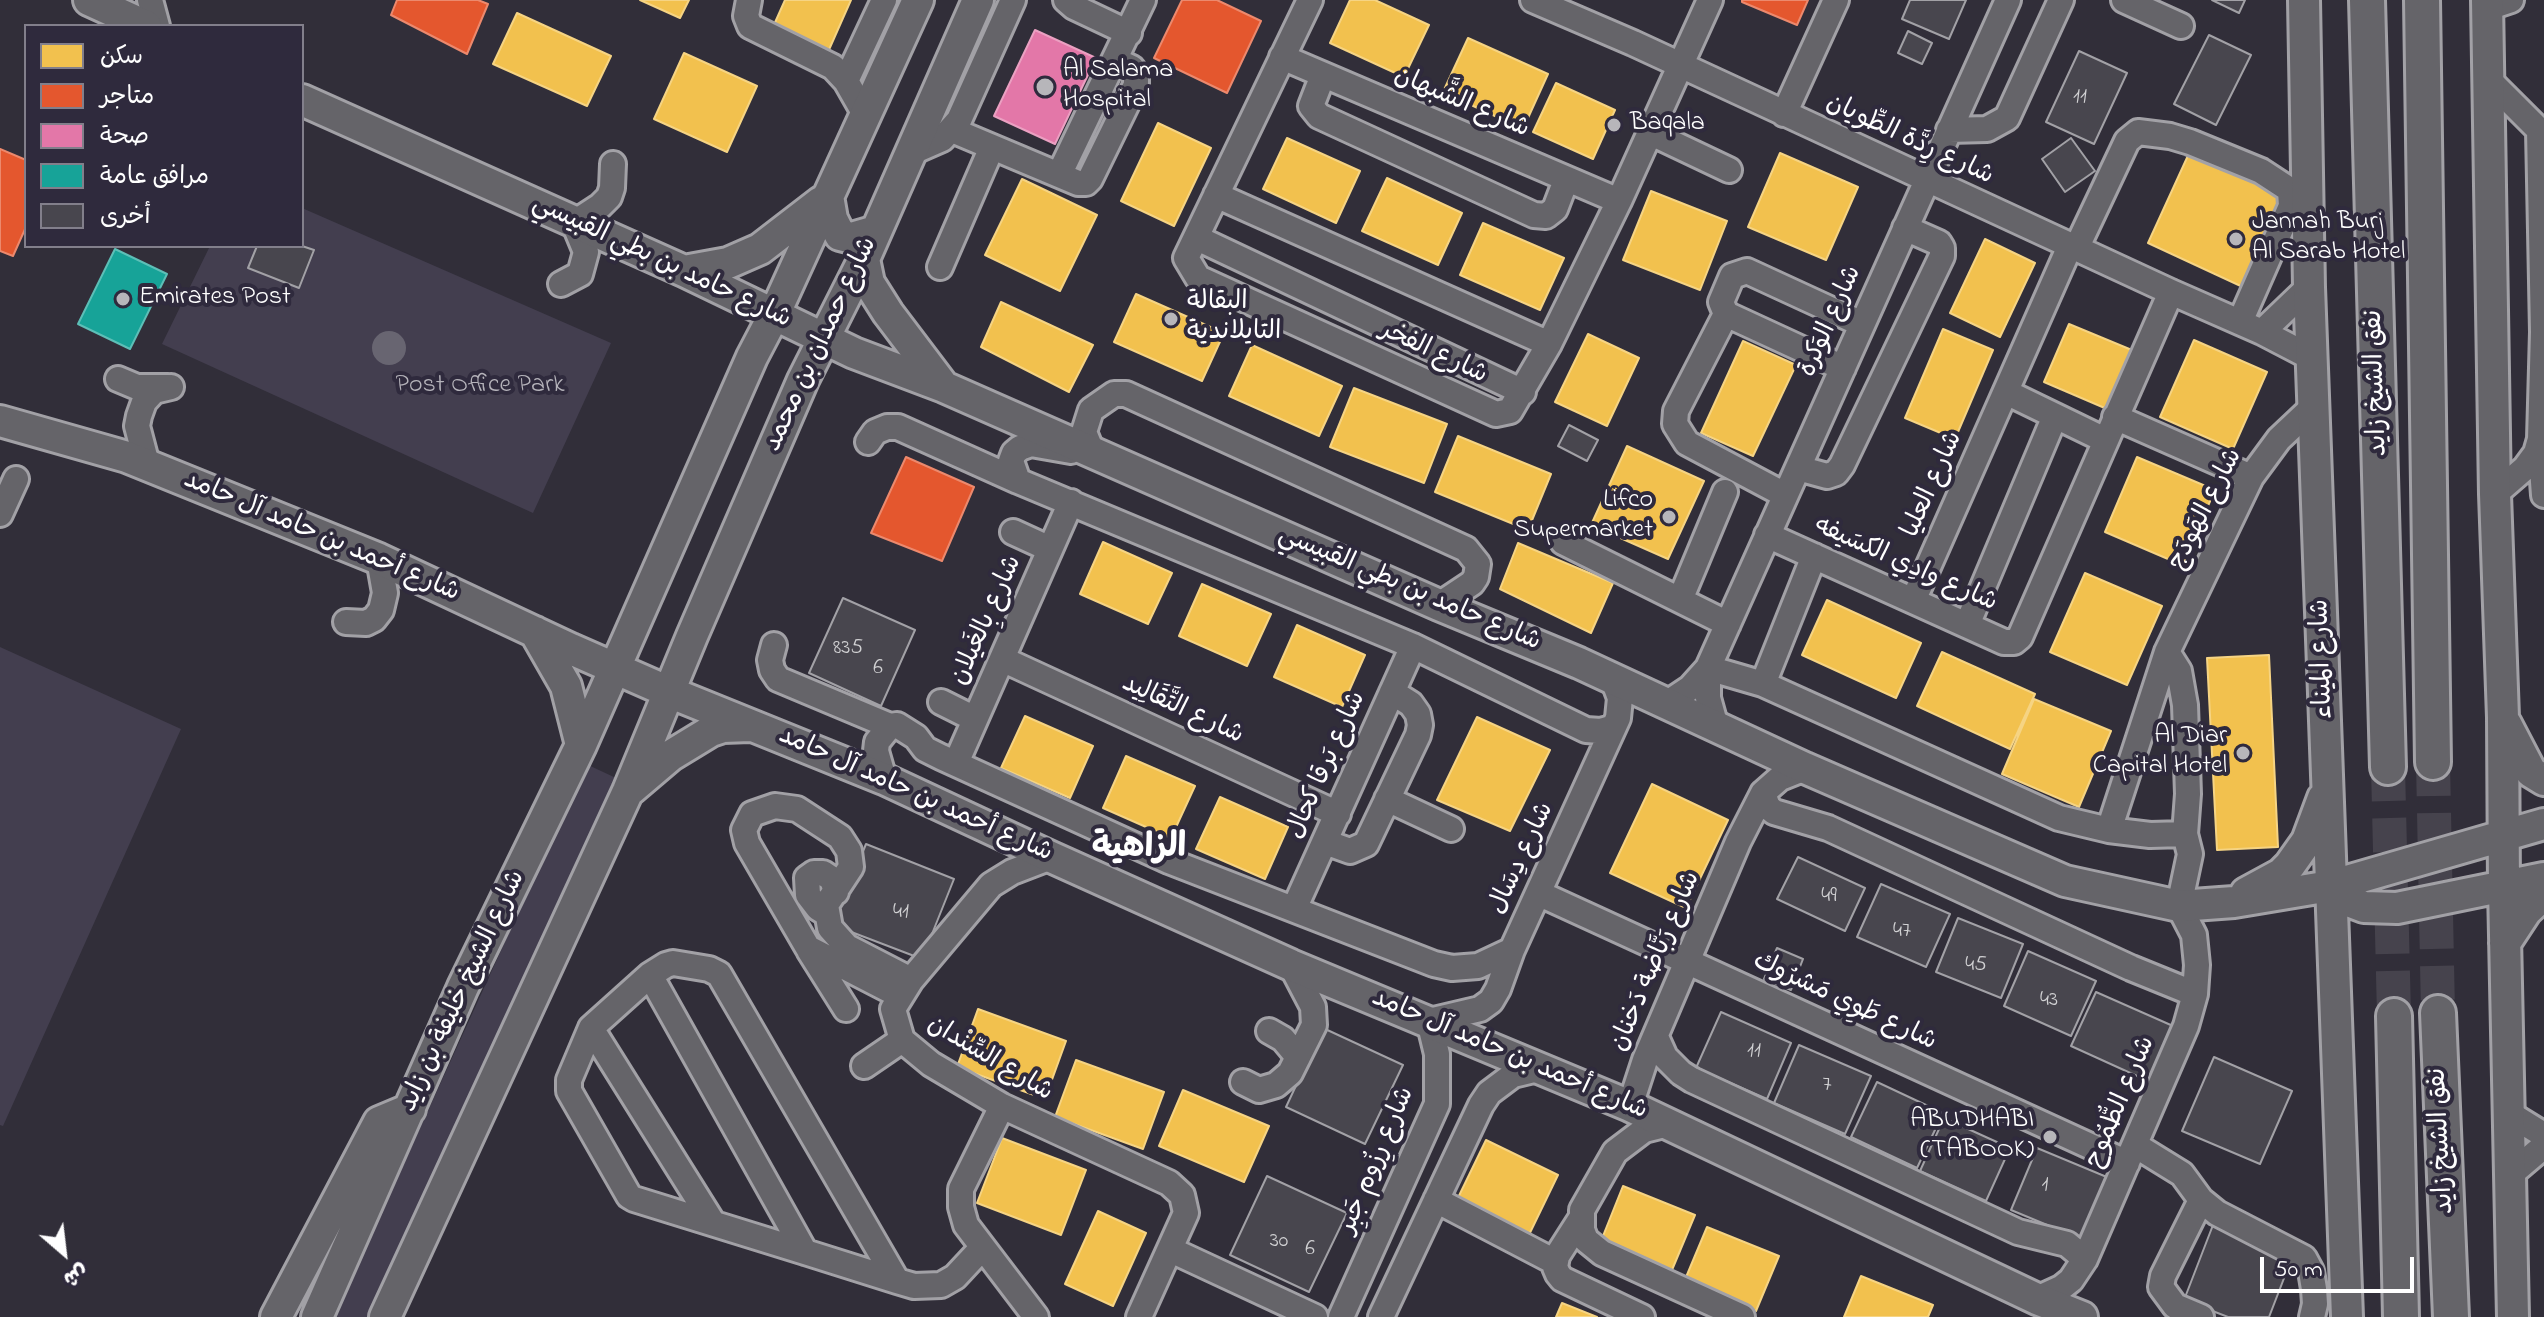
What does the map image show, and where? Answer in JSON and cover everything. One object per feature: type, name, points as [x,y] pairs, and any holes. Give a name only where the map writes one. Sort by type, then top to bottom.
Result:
[{"type":"highway","name":"نفق الشيخ زايد","points":[[2367,0],[2388,767]]},
{"type":"highway","name":"نفق الشيخ زايد","points":[[2422,0],[2433,762]]},
{"type":"highway","name":"نفق الشيخ زايد","points":[[2438,1013],[2451,1317]]},
{"type":"highway","name":"نفق الشيخ زايد","points":[[2394,1016],[2401,1317]]},
{"type":"main road","points":[[89,0],[124,22]]},
{"type":"main road","points":[[615,668],[752,357],[918,0]]},
{"type":"main road","name":"شارع حمدان بن محمد","points":[[669,692],[803,380],[864,259],[978,0]]},
{"type":"main road","name":"شارع الميناء","points":[[2304,0],[2309,287],[2347,1317]]},
{"type":"main road","points":[[2495,3],[2489,80],[2513,1317]]},
{"type":"main road","name":"شارع حامد بن بطي القبيسي","points":[[304,101],[684,271],[824,339],[944,387],[1220,507],[2065,881],[2179,906],[2234,902],[2330,886],[2544,824]]},
{"type":"main road","points":[[828,196],[832,219],[840,235],[852,238],[876,231]]},
{"type":"main road","points":[[684,271],[728,263],[760,249],[828,196]]},
{"type":"main road","points":[[864,259],[869,283],[944,387]]},
{"type":"main road","name":"شارع أحمد بن حامد آل حامد","points":[[0,421],[147,464],[379,559],[669,692],[884,779],[1291,965],[1630,1106],[2047,1307],[2082,1317]]},
{"type":"main road","points":[[535,632],[566,686],[581,745]]},
{"type":"main road","name":"شارع الشيخ خليفة بن زايد","points":[[317,1317],[463,987],[581,745],[615,668]]},
{"type":"main road","points":[[385,1317],[628,791],[669,692]]},
{"type":"main road","points":[[2503,717],[2511,739],[2531,772],[2544,780]]},
{"type":"main road","points":[[628,791],[670,756],[711,731],[723,727],[756,726]]},
{"type":"main road","points":[[2234,902],[2254,887],[2281,874],[2290,865],[2307,841],[2329,785]]},
{"type":"main road","points":[[2330,886],[2351,902],[2376,908],[2397,908],[2544,878]]},
{"type":"main road","points":[[2505,943],[2526,911],[2544,894]]},
{"type":"main road","points":[[276,1317],[379,1122],[410,1109]]},
{"type":"street","points":[[150,0],[156,24]]},
{"type":"street","points":[[749,0],[746,16],[750,26],[833,67],[846,81],[866,116]]},
{"type":"street","points":[[846,81],[884,0]]},
{"type":"street","points":[[910,153],[928,147],[952,130],[1013,0]]},
{"type":"street","points":[[1066,0],[1074,7],[1129,33]]},
{"type":"street","points":[[952,130],[1082,184],[1090,179],[1136,85],[1132,68],[1115,60],[1143,0]]},
{"type":"street","name":"شارع الفخر","points":[[1310,0],[1186,258],[1198,278],[1496,414],[1510,411],[1549,344],[1619,201],[1710,0]]},
{"type":"street","name":"شارع رِدَّة الطِّويان","points":[[1533,0],[2251,327],[2312,358]]},
{"type":"street","points":[[1784,114],[1836,0]]},
{"type":"street","name":"شارع الوَكرة","points":[[1666,704],[1690,688],[1708,668],[2008,0]]},
{"type":"street","points":[[1949,130],[1987,129],[2007,118],[2061,0]]},
{"type":"street","points":[[2126,0],[2181,26]]},
{"type":"street","name":"شارع الشَّبهان","points":[[1282,57],[1619,201]]},
{"type":"street","points":[[1323,75],[1311,106],[1319,116],[1534,215],[1546,216],[1555,209],[1566,180]]},
{"type":"street","points":[[2489,80],[2539,130],[2544,332],[2540,439],[2544,495]]},
{"type":"street","points":[[1649,132],[1729,170]]},
{"type":"street","name":"شارع العليا","points":[[1913,601],[2073,247],[2127,141],[2138,132],[2190,142],[2261,171],[2290,190],[2291,206],[2251,327]]},
{"type":"street","points":[[940,267],[992,147]]},
{"type":"street","points":[[561,284],[580,274],[586,252],[574,223],[609,197],[613,164]]},
{"type":"street","points":[[1216,195],[1549,344]]},
{"type":"street","points":[[1798,468],[1827,476],[1836,473],[1842,465],[1942,256],[1939,243],[1905,228]]},
{"type":"street","points":[[1197,238],[1523,392]]},
{"type":"street","points":[[1843,368],[1726,314],[1721,302],[1732,276],[1747,271],[1862,324]]},
{"type":"street","points":[[2251,327],[2309,287]]},
{"type":"street","name":"شارع وادِي الكسَيفه","points":[[1767,535],[2004,642],[2014,642],[2020,637],[2171,292]]},
{"type":"street","points":[[1726,314],[1676,411],[1678,434],[1687,443],[1785,495]]},
{"type":"street","points":[[118,379],[137,387],[171,387],[154,391],[144,402],[139,416],[137,426],[147,464]]},
{"type":"street","points":[[2006,392],[2105,440]]},
{"type":"street","points":[[1093,454],[1084,432],[1091,410],[1114,394],[1126,394],[1466,549],[1478,564],[1476,577],[1439,605]]},
{"type":"street","name":"شارع الهَودَج","points":[[2109,830],[2167,652],[2251,477],[2279,439],[2314,406]]},
{"type":"street","points":[[1967,625],[2055,416]]},
{"type":"street","points":[[2115,417],[2251,477]]},
{"type":"street","points":[[868,442],[875,432],[898,427],[1018,481],[1413,646],[1586,730],[1601,731],[1614,727]]},
{"type":"street","points":[[2495,494],[2525,468],[2536,453],[2540,439]]},
{"type":"street","points":[[1018,481],[1011,461],[1014,453],[1031,444],[1093,454]]},
{"type":"street","points":[[0,514],[16,479]]},
{"type":"street","points":[[1680,600],[1725,492]]},
{"type":"street","name":"شارع بِالغَيلان","points":[[956,763],[1071,502]]},
{"type":"street","points":[[1013,532],[1050,549]]},
{"type":"street","points":[[1563,542],[1728,624]]},
{"type":"street","points":[[1763,684],[1814,556]]},
{"type":"street","points":[[346,622],[366,623],[381,610],[385,593],[379,559]]},
{"type":"street","points":[[774,645],[770,660],[778,679],[890,726],[897,725],[916,737],[925,749],[1173,862],[1443,967],[1478,966],[1512,950]]},
{"type":"street","name":"شارع بَرقا كحال","points":[[1294,909],[1413,646]]},
{"type":"street","points":[[2167,652],[2179,671],[2185,705],[2188,794],[2185,834],[2190,854],[2179,906]]},
{"type":"street","name":"شارع التَّقَالِيد","points":[[1002,659],[1338,814]]},
{"type":"street","points":[[1708,668],[1763,684],[2059,818],[2109,830],[2150,835],[2185,834]]},
{"type":"street","name":"شارع الوَكرة","points":[[1708,668],[1708,698],[1716,727]]},
{"type":"street","name":"شارع دِسَال","points":[[1498,989],[1512,950],[1614,727],[1620,708],[1613,679]]},
{"type":"street","points":[[1325,842],[1344,851],[1361,848],[1369,839],[1387,799],[1420,725],[1415,709],[1392,692]]},
{"type":"street","points":[[941,702],[975,719]]},
{"type":"street","points":[[884,779],[876,751],[877,742],[890,726]]},
{"type":"street","points":[[1586,730],[1594,742],[1598,763]]},
{"type":"street","points":[[1805,768],[1780,778],[1763,793],[1768,807],[1778,814],[1828,828],[2131,968],[2195,994]]},
{"type":"street","name":"شارع رَبَّاضة دَخنان","points":[[1630,1106],[1639,1075],[1738,842],[1763,793]]},
{"type":"street","points":[[1387,799],[1451,829]]},
{"type":"street","points":[[843,956],[830,928],[831,902],[847,876],[851,859],[845,843],[797,809],[775,806],[752,814],[744,830],[747,843],[846,1009]]},
{"type":"street","points":[[1738,842],[1757,825],[1778,814]]},
{"type":"street","points":[[808,948],[843,956],[906,988],[991,885],[1012,872],[1051,857]]},
{"type":"street","name":"شارع طَوِي مَشرُوك","points":[[1538,893],[1688,962],[2182,1174],[2201,1200],[2217,1213],[2304,1258],[2311,1271],[2310,1313]]},
{"type":"street","name":"شارع الطُّمُوح","points":[[2047,1307],[2050,1295],[2071,1280],[2085,1259],[2186,1026],[2195,994],[2196,946],[2190,925],[2179,906]]},
{"type":"street","points":[[897,1281],[719,974],[709,969],[673,963],[650,975],[591,1028],[568,1087],[625,1191],[634,1199],[713,1223],[897,1281],[914,1286],[941,1285],[955,1277],[982,1248]]},
{"type":"street","points":[[1243,1082],[1259,1090],[1276,1085],[1290,1073],[1314,1025],[1313,1007],[1291,965]]},
{"type":"street","points":[[1429,1021],[1480,1009],[1491,1001],[1498,989],[1490,976],[1478,966]]},
{"type":"street","points":[[650,975],[805,1252]]},
{"type":"street","name":"شارع السِّنْدان","points":[[906,988],[893,1009],[902,1040],[931,1064],[1002,1106],[1169,1183],[1182,1195],[1186,1213],[1139,1317]]},
{"type":"street","name":"شارع رِزُوم جَبِر","points":[[1341,1317],[1437,1104],[1437,1054],[1429,1021]]},
{"type":"street","points":[[591,1028],[713,1223]]},
{"type":"street","points":[[1269,1031],[1283,1039],[1298,1057]]},
{"type":"street","points":[[1656,1037],[1665,1057],[1692,1080],[2018,1232],[2067,1244],[2085,1259]]},
{"type":"street","points":[[864,1066],[902,1040]]},
{"type":"street","points":[[1381,1317],[1481,1105],[1489,1093],[1513,1075],[1542,1068]]},
{"type":"street","points":[[1002,1106],[961,1189],[966,1225],[1036,1317]]},
{"type":"street","points":[[2510,1114],[2544,1135]]},
{"type":"street","points":[[1642,1317],[1562,1279],[1555,1262],[1615,1152],[1644,1130],[1668,1124]]},
{"type":"street","points":[[2511,1174],[2544,1146]]},
{"type":"street","points":[[1436,1200],[1555,1262]]},
{"type":"street","points":[[2201,1200],[2163,1276],[2161,1287],[2175,1306],[2201,1317]]},
{"type":"street","points":[[1580,1220],[1586,1240],[1593,1247],[1742,1317]]},
{"type":"street","points":[[1171,1250],[1315,1317]]},
{"type":"green space","name":"Post Office Park","points":[[304,209],[611,343],[533,513],[162,344],[209,248],[304,248]]},
{"type":"green space","points":[[0,647],[181,729],[3,1126],[0,1125]]},
{"type":"green space","points":[[586,764],[616,778],[370,1317],[334,1317]]},
{"type":"shaded area","points":[[389,331],[401,336],[406,348],[401,360],[389,365],[377,360],[372,348],[377,336]]},
{"type":"building: سكن","points":[[640,0],[689,0],[680,18]]},
{"type":"building: سكن","points":[[785,0],[851,0],[828,52],[773,27]]},
{"type":"building: سكن","points":[[1350,0],[1375,0],[1429,25],[1404,77],[1330,43]]},
{"type":"building: سكن","points":[[517,13],[611,56],[587,106],[493,64]]},
{"type":"building: سكن","points":[[1468,38],[1548,74],[1523,129],[1443,92]]},
{"type":"building: سكن","points":[[684,53],[757,86],[727,152],[654,119]]},
{"type":"building: سكن","points":[[1556,83],[1615,110],[1593,159],[1533,132]]},
{"type":"building: سكن","points":[[1158,123],[1211,148],[1174,226],[1121,201]]},
{"type":"building: سكن","points":[[1287,138],[1360,171],[1336,223],[1263,189]]},
{"type":"building: سكن","points":[[2191,149],[2289,194],[2245,288],[2148,243]]},
{"type":"building: سكن","points":[[1780,153],[1858,187],[1826,260],[1748,227]]},
{"type":"building: سكن","points":[[1387,178],[1462,213],[1438,265],[1362,231]]},
{"type":"building: سكن","points":[[1022,179],[1097,215],[1060,291],[985,255]]},
{"type":"building: سكن","points":[[1651,191],[1727,221],[1700,290],[1623,260]]},
{"type":"building: سكن","points":[[1483,223],[1564,258],[1540,310],[1460,275]]},
{"type":"building: سكن","points":[[1985,239],[2035,263],[2000,337],[1950,313]]},
{"type":"building: سكن","points":[[1136,294],[1224,333],[1202,381],[1114,342]]},
{"type":"building: سكن","points":[[1001,302],[1093,345],[1069,392],[981,347]]},
{"type":"building: سكن","points":[[2069,324],[2139,353],[2114,412],[2044,382]]},
{"type":"building: سكن","points":[[1943,329],[1993,350],[1955,439],[1905,418]]},
{"type":"building: سكن","points":[[1588,334],[1639,358],[1607,426],[1555,402]]},
{"type":"building: سكن","points":[[2194,340],[2267,372],[2233,449],[2160,417]]},
{"type":"building: سكن","points":[[1743,341],[1796,365],[1753,456],[1701,433]]},
{"type":"building: سكن","points":[[1252,345],[1342,386],[1319,436],[1229,396]]},
{"type":"building: سكن","points":[[1354,388],[1447,424],[1424,483],[1330,447]]},
{"type":"building: سكن","points":[[1458,436],[1551,474],[1528,530],[1435,492]]},
{"type":"building: سكن","points":[[1627,446],[1704,481],[1668,559],[1591,525]]},
{"type":"building: سكن","points":[[2137,457],[2215,490],[2182,565],[2105,532]]},
{"type":"building: سكن","points":[[1103,542],[1172,573],[1148,624],[1080,594]]},
{"type":"building: سكن","points":[[1518,543],[1613,583],[1591,633],[1500,589]]},
{"type":"building: سكن","points":[[2085,573],[2162,606],[2127,685],[2050,652]]},
{"type":"building: سكن","points":[[1202,584],[1271,614],[1247,666],[1179,636]]},
{"type":"building: سكن","points":[[1827,600],[1921,643],[1896,698],[1802,655]]},
{"type":"building: سكن","points":[[1297,625],[1365,655],[1342,707],[1274,677]]},
{"type":"building: سكن","points":[[1942,652],[2035,694],[2010,749],[1917,706]]},
{"type":"building: سكن","name":"Al Diar Capital Hotel","points":[[2269,655],[2278,847],[2217,850],[2207,658]]},
{"type":"building: سكن","points":[[2034,699],[2111,731],[2079,807],[2002,774]]},
{"type":"building: سكن","points":[[1025,716],[1093,746],[1070,798],[1001,768]]},
{"type":"building: سكن","points":[[1477,717],[1550,750],[1510,831],[1437,800]]},
{"type":"building: سكن","points":[[1126,756],[1195,786],[1171,838],[1103,808]]},
{"type":"building: سكن","points":[[1652,784],[1728,820],[1686,908],[1610,873]]},
{"type":"building: سكن","points":[[1220,797],[1288,827],[1265,879],[1196,849]]},
{"type":"building: سكن","points":[[978,1009],[1066,1041],[1045,1099],[957,1067]]},
{"type":"building: سكن","points":[[1076,1060],[1164,1092],[1143,1149],[1055,1117]]},
{"type":"building: سكن","points":[[1183,1090],[1269,1126],[1244,1182],[1159,1146]]},
{"type":"building: سكن","points":[[1002,1138],[1086,1170],[1061,1235],[977,1203]]},
{"type":"building: سكن","points":[[1486,1140],[1558,1175],[1526,1241],[1454,1206]]},
{"type":"building: سكن","points":[[1623,1186],[1695,1215],[1672,1270],[1601,1241]]},
{"type":"building: سكن","points":[[1098,1211],[1146,1233],[1113,1306],[1065,1284]]},
{"type":"building: سكن","points":[[1707,1227],[1779,1256],[1756,1311],[1684,1282]]},
{"type":"building: سكن","points":[[1861,1276],[1933,1305],[1928,1317],[1844,1317]]},
{"type":"building: سكن","points":[[1562,1303],[1597,1317],[1556,1317]]},
{"type":"building: متاجر","points":[[397,0],[478,0],[488,4],[467,54],[391,15]]},
{"type":"building: متاجر","points":[[1182,0],[1217,0],[1261,21],[1227,93],[1154,58]]},
{"type":"building: متاجر","points":[[1742,0],[1808,0],[1797,25]]},
{"type":"building: متاجر","points":[[0,149],[24,159],[24,231],[13,256],[0,251]]},
{"type":"building: متاجر","points":[[906,457],[974,487],[942,561],[871,533]]},
{"type":"building: صحة","name":"Al Salama Hospital","points":[[1035,30],[1096,58],[1055,144],[994,116]]},
{"type":"building: مرافق عامة","name":"Emirates Post","points":[[115,249],[167,274],[130,349],[78,324]]},
{"type":"building: أخرى","points":[[1910,0],[1966,0],[1949,39],[1902,19]]},
{"type":"building: أخرى","points":[[2212,0],[2245,0],[2239,13]]},
{"type":"building: أخرى","points":[[1908,31],[1932,43],[1922,64],[1898,53]]},
{"type":"building: أخرى","points":[[2209,35],[2251,55],[2216,125],[2174,104]]},
{"type":"building: أخرى","points":[[2079,51],[2127,73],[2094,144],[2046,122]]},
{"type":"building: أخرى","points":[[2071,138],[2095,171],[2065,192],[2042,159]]},
{"type":"building: أخرى","points":[[304,247],[314,250],[299,288],[248,268],[256,248]]},
{"type":"building: أخرى","points":[[1569,425],[1598,440],[1587,461],[1558,446]]},
{"type":"building: أخرى","points":[[843,598],[915,630],[881,706],[809,673]]},
{"type":"building: أخرى","points":[[866,844],[954,879],[922,959],[833,925]]},
{"type":"building: أخرى","points":[[1798,857],[1865,888],[1845,931],[1777,899]]},
{"type":"building: أخرى","points":[[1881,884],[1950,914],[1926,967],[1857,937]]},
{"type":"building: أخرى","points":[[1958,918],[2023,944],[2001,998],[1936,972]]},
{"type":"building: أخرى","points":[[1777,948],[1803,959],[1791,990],[1764,979]]},
{"type":"building: أخرى","points":[[2028,951],[2096,981],[2071,1036],[2004,1006]]},
{"type":"building: أخرى","points":[[2096,992],[2173,1026],[2148,1081],[2071,1046]]},
{"type":"building: أخرى","points":[[1721,1012],[1791,1043],[1767,1099],[1696,1068]]},
{"type":"building: أخرى","points":[[1323,1028],[1403,1065],[1365,1144],[1286,1107]]},
{"type":"building: أخرى","points":[[1799,1045],[1871,1076],[1845,1134],[1774,1103]]},
{"type":"building: أخرى","points":[[2214,1057],[2292,1091],[2260,1164],[2182,1131]]},
{"type":"building: أخرى","points":[[1877,1082],[1943,1113],[1917,1168],[1851,1137]]},
{"type":"building: أخرى","points":[[1944,1118],[2010,1148],[1986,1201],[1920,1171]]},
{"type":"building: أخرى","points":[[2037,1148],[2114,1180],[2088,1242],[2011,1210]]},
{"type":"building: أخرى","points":[[1267,1176],[1347,1213],[1309,1292],[1230,1255]]},
{"type":"building: أخرى","points":[[2213,1225],[2293,1255],[2269,1317],[2228,1317],[2184,1300]]},
{"type":"tunnel","points":[[2433,762],[2438,1013]]},
{"type":"tunnel","points":[[2388,767],[2394,1016]]},
{"type":"place","name":"Al Salama Hospital","points":[[1045,87]]},
{"type":"place","name":"Baqala","points":[[1614,125]]},
{"type":"place","name":"Jannah Burj Al Sarab Hotel","points":[[2236,239]]},
{"type":"place","name":"Emirates Post","points":[[123,299]]},
{"type":"place","name":"البقالة التايلاندية","points":[[1171,319]]},
{"type":"place","name":"Lifco Supermarket","points":[[1669,517]]},
{"type":"place","name":"Al Diar Capital Hotel","points":[[2243,753]]},
{"type":"place","name":"ABUDHABI (TABOOK)","points":[[2050,1137]]},
{"type":"district","name":"الزاهية","points":[[1139,850]]}]
